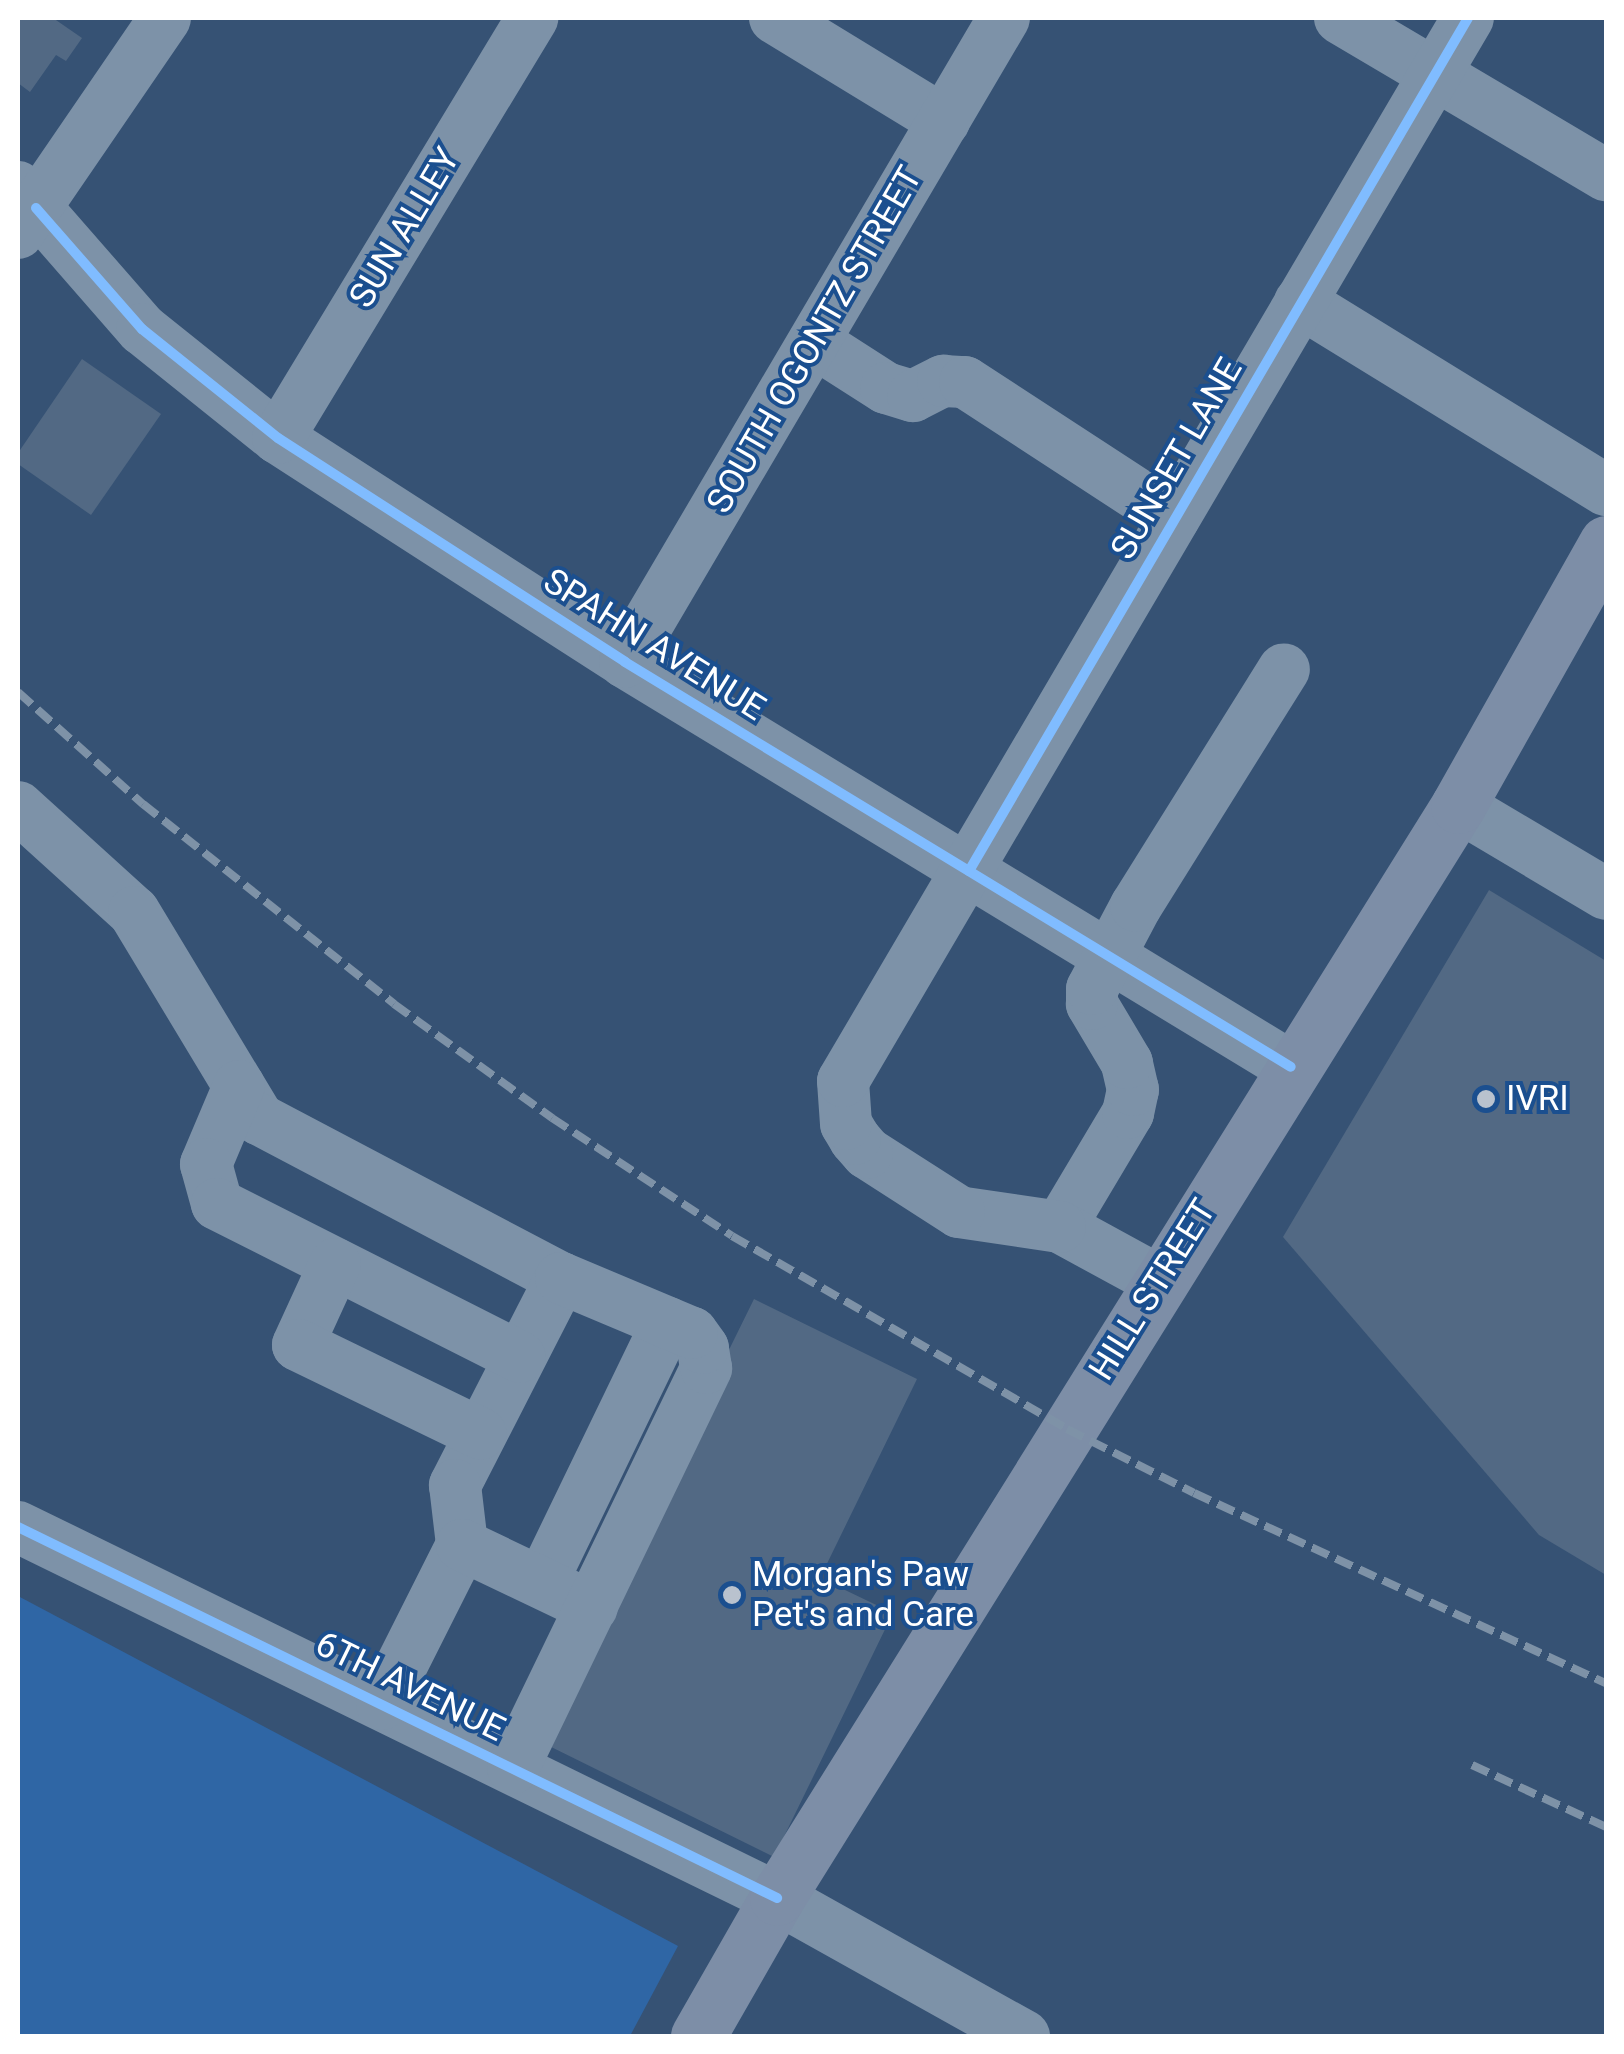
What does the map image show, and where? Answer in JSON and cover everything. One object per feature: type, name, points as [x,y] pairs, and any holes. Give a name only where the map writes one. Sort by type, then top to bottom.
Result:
[{"type":"main road","name":"HILL STREET","points":[[698,2036],[777,1898],[1291,1067],[1458,806],[1604,554]]},
{"type":"street","points":[[24,209],[165,18]]},
{"type":"street","name":"SUN ALLEY","points":[[278,438],[532,18]]},
{"type":"street","points":[[775,18],[944,120]]},
{"type":"street","name":"SOUTH OGONTZ STREET","points":[[625,662],[1004,18]]},
{"type":"street","points":[[1340,18],[1606,175]]},
{"type":"street","name":"SUNSET LANE","points":[[1060,1227],[959,1212],[868,1153],[846,1124],[843,1081],[1468,18]]},
{"type":"street","name":"SPAHN AVENUE","points":[[24,209],[142,329],[278,438],[625,662],[1291,1067]]},
{"type":"street","points":[[1300,302],[1606,490]]},
{"type":"street","points":[[814,342],[886,388],[913,396],[944,381],[965,382],[1174,518]]},
{"type":"street","points":[[1159,1281],[1060,1227],[1130,1102],[1126,1063],[1092,1004],[1092,990],[1284,669]]},
{"type":"street","points":[[1458,806],[1606,894]]},
{"type":"street","points":[[18,807],[134,912],[259,1119],[560,1278],[692,1334],[702,1348],[706,1368],[513,1768]]},
{"type":"street","points":[[240,1086],[206,1164],[217,1204],[520,1357]]},
{"type":"street","points":[[335,1264],[298,1345],[481,1434]]},
{"type":"street","points":[[382,1704],[462,1546],[455,1485],[560,1278]]},
{"type":"street","points":[[542,1582],[668,1323]]},
{"type":"street","name":"6TH AVENUE","points":[[18,1527],[777,1898],[1024,2036]]},
{"type":"street","points":[[462,1546],[592,1607]]},
{"type":"shaded area","points":[[18,1596],[678,1946],[630,2036],[18,2036]]},
{"type":"building","points":[[18,18],[53,18],[82,38],[66,61],[56,55],[30,92],[18,83]]},
{"type":"building","points":[[82,359],[161,414],[91,515],[18,464],[18,453]]},
{"type":"building","name":"IVRI","points":[[1489,890],[1606,961],[1606,1575],[1539,1535],[1283,1237]]},
{"type":"building","name":"Morgan's Paw Pet's and Care","points":[[754,1299],[917,1379],[820,1578],[893,1613],[774,1857],[537,1740]]},
{"type":"railway","points":[[18,692],[143,804],[394,1004],[552,1118],[732,1236],[1067,1429],[1194,1493],[1606,1683]]},
{"type":"railway","points":[[1472,1765],[1606,1827]]},
{"type":"cycle path","points":[[969,871],[1468,18]]},
{"type":"cycle path","points":[[36,208],[142,329],[278,438],[625,662],[1291,1067]]},
{"type":"cycle path","points":[[18,1527],[777,1898]]},
{"type":"place","name":"IVRI","points":[[1486,1099]]},
{"type":"place","name":"Morgan's Paw Pet's and Care","points":[[732,1595]]}]
